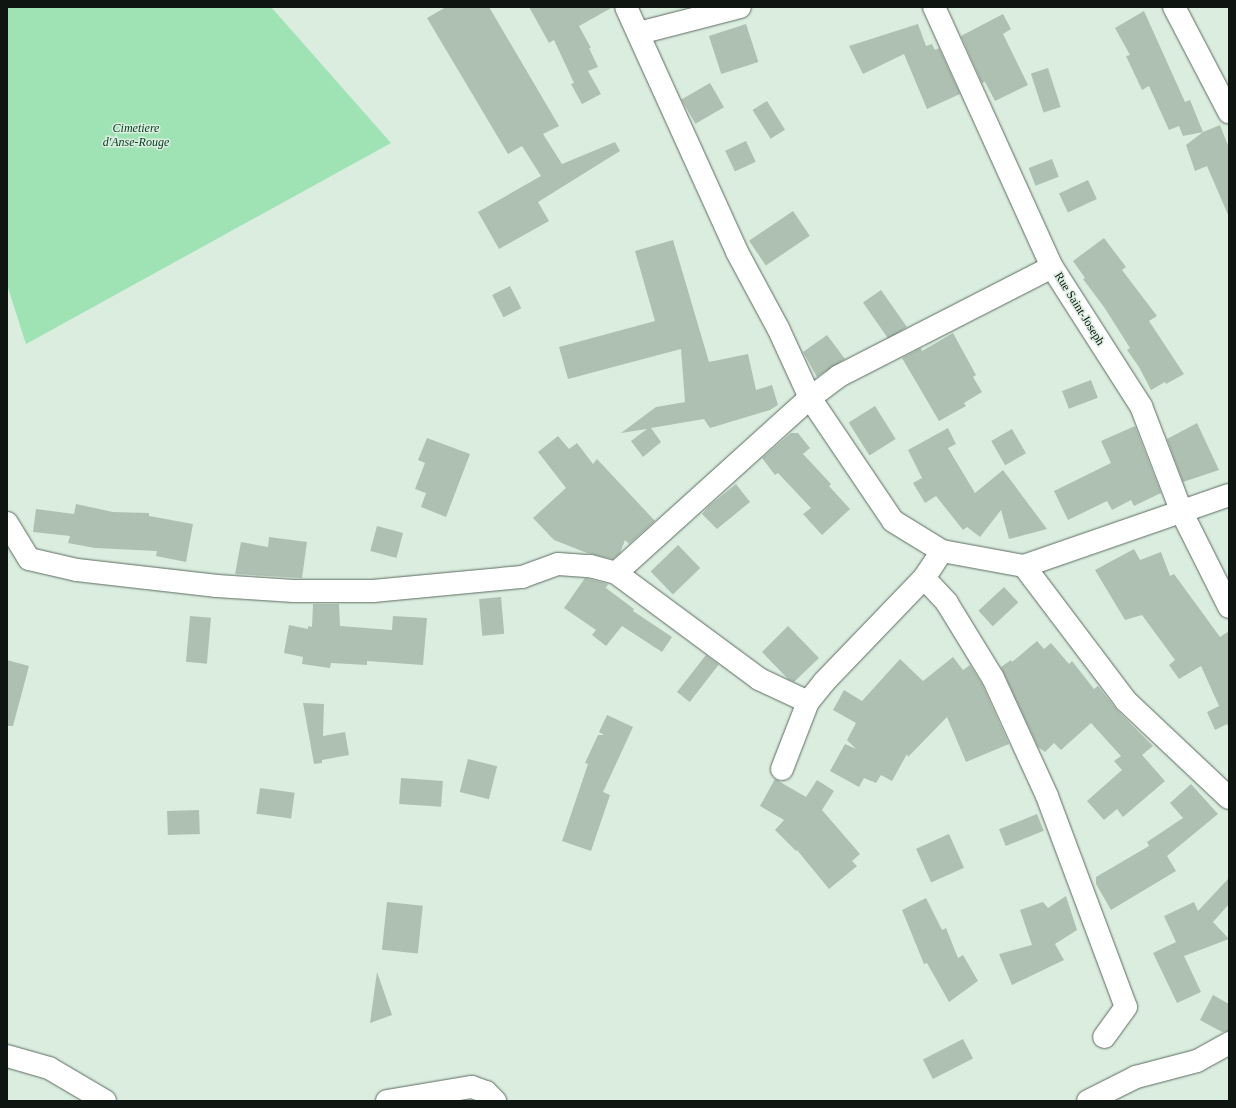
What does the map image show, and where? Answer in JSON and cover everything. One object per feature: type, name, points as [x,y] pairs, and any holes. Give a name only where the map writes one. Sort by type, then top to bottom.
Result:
[{"type":"street","points":[[626,7],[737,252],[778,328],[810,398],[893,522],[942,550],[1024,566],[1182,513],[1229,495]]},
{"type":"street","points":[[639,33],[740,7]]},
{"type":"street","name":"Rue Saint-Joseph","points":[[934,7],[1052,267],[1141,406],[1182,513],[1229,607]]},
{"type":"street","points":[[1174,7],[1229,112]]},
{"type":"street","points":[[616,573],[810,398],[839,376],[1052,267]]},
{"type":"street","points":[[7,523],[29,559],[77,570],[217,586],[294,591],[373,591],[522,577],[558,564],[590,566],[616,573],[759,679],[808,702]]},
{"type":"street","points":[[782,769],[808,702],[824,682],[924,578],[942,550]]},
{"type":"street","points":[[1024,566],[1126,701],[1229,798]]},
{"type":"street","points":[[924,578],[947,603],[993,678],[1047,796],[1126,1007],[1104,1037]]},
{"type":"street","points":[[1088,1101],[1136,1077],[1197,1061],[1229,1043]]},
{"type":"street","points":[[7,1056],[49,1068],[105,1101]]},
{"type":"street","points":[[388,1101],[472,1087],[486,1092],[495,1101]]},
{"type":"green space","name":"Cimetiere d'Anse-Rouge","points":[[7,7],[271,7],[391,143],[26,344],[7,285]]},
{"type":"building","points":[[446,7],[489,7],[559,126],[543,134],[562,164],[615,142],[620,151],[538,202],[549,221],[499,249],[478,212],[541,176],[522,146],[508,154],[427,18]]},
{"type":"building","points":[[529,7],[613,7],[579,26],[591,48],[589,48],[598,67],[588,71],[601,94],[582,104],[571,84],[574,83],[554,40],[549,43]]},
{"type":"building","points":[[1144,11],[1185,102],[1190,100],[1203,132],[1183,136],[1179,126],[1169,130],[1149,86],[1142,90],[1126,56],[1130,55],[1115,28]]},
{"type":"building","points":[[1003,14],[1011,29],[1003,34],[1028,85],[995,101],[985,82],[982,83],[961,36]]},
{"type":"building","points":[[746,24],[758,62],[721,74],[709,36]]},
{"type":"building","points":[[918,24],[926,46],[932,44],[935,50],[939,48],[960,94],[927,109],[904,54],[863,74],[849,46]]},
{"type":"building","points":[[1048,68],[1061,107],[1044,113],[1031,74]]},
{"type":"building","points":[[710,83],[724,107],[695,124],[681,100]]},
{"type":"building","points":[[767,101],[785,130],[771,139],[753,110]]},
{"type":"building","points":[[1220,125],[1229,148],[1229,217],[1207,166],[1195,171],[1186,145],[1203,132]]},
{"type":"building","points":[[746,141],[756,162],[735,172],[725,151]]},
{"type":"building","points":[[1052,159],[1059,177],[1035,186],[1029,168]]},
{"type":"building","points":[[1088,180],[1097,199],[1068,213],[1059,194]]},
{"type":"building","points":[[793,211],[810,236],[766,266],[749,241]]},
{"type":"building","points":[[1104,238],[1126,267],[1122,270],[1157,316],[1149,321],[1184,374],[1151,390],[1139,367],[1127,350],[1130,348],[1104,307],[1083,279],[1085,278],[1073,261]]},
{"type":"building","points":[[673,240],[709,362],[748,354],[756,390],[772,385],[778,405],[770,410],[710,428],[704,419],[651,428],[661,442],[643,457],[631,441],[647,429],[621,433],[656,407],[685,402],[681,349],[568,379],[559,347],[655,321],[635,251]]},
{"type":"building","points":[[510,286],[521,308],[504,317],[492,295]]},
{"type":"building","points":[[881,290],[907,327],[889,339],[863,303]]},
{"type":"building","points":[[953,333],[976,375],[973,377],[982,392],[964,403],[966,406],[939,421],[902,358],[921,348],[922,351]]},
{"type":"building","points":[[827,335],[845,359],[817,377],[803,352]]},
{"type":"building","points":[[1091,380],[1098,398],[1069,409],[1062,391]]},
{"type":"building","points":[[875,406],[896,439],[869,456],[849,422]]},
{"type":"building","points":[[1197,423],[1219,470],[1183,482],[1167,439]]},
{"type":"building","points":[[1135,426],[1161,493],[1134,506],[1131,500],[1112,510],[1107,501],[1068,520],[1054,491],[1111,463],[1101,441]]},
{"type":"building","points":[[948,428],[956,444],[948,448],[975,493],[1003,470],[1047,529],[1009,539],[1001,510],[980,537],[967,527],[963,530],[936,496],[925,503],[913,483],[922,478],[908,450]]},
{"type":"building","points":[[1012,429],[1026,453],[1005,465],[991,441]]},
{"type":"building","points":[[791,433],[798,433],[810,448],[803,454],[831,484],[829,486],[850,509],[822,535],[803,514],[811,508],[778,473],[775,475],[762,458]]},
{"type":"building","points":[[558,436],[569,449],[577,443],[593,464],[597,459],[655,521],[629,544],[625,540],[620,553],[613,559],[587,553],[554,540],[533,518],[566,488],[538,452]]},
{"type":"building","points":[[427,438],[470,454],[446,517],[421,507],[426,493],[415,489],[425,463],[418,460]]},
{"type":"building","points":[[736,484],[750,502],[717,529],[702,514],[709,506]]},
{"type":"building","points":[[76,504],[113,512],[149,513],[149,516],[193,524],[186,562],[156,556],[157,551],[95,548],[68,543],[70,536],[33,532],[36,509],[74,514]]},
{"type":"building","points":[[377,526],[403,533],[396,558],[370,551]]},
{"type":"building","points":[[269,537],[307,542],[302,578],[235,574],[241,542],[268,547]]},
{"type":"building","points":[[678,545],[700,568],[673,594],[651,571]]},
{"type":"building","points":[[1134,549],[1140,560],[1161,552],[1170,576],[1174,574],[1220,637],[1229,631],[1229,729],[1227,724],[1215,730],[1207,712],[1219,706],[1201,666],[1179,679],[1169,665],[1175,660],[1142,615],[1125,620],[1095,570]]},
{"type":"building","points":[[585,578],[608,584],[606,588],[634,609],[633,611],[672,637],[662,652],[622,626],[606,646],[592,635],[596,630],[564,608]]},
{"type":"building","points":[[1004,587],[1018,602],[993,626],[978,611]]},
{"type":"building","points":[[501,597],[504,634],[482,636],[479,599]]},
{"type":"building","points":[[313,604],[339,604],[340,626],[392,630],[393,616],[427,618],[423,665],[367,661],[367,665],[331,663],[330,668],[302,664],[303,657],[284,653],[289,625],[308,629],[308,626],[312,627]]},
{"type":"building","points":[[190,616],[211,618],[207,664],[186,662]]},
{"type":"building","points":[[788,626],[819,658],[794,682],[788,679],[762,652]]},
{"type":"building","points":[[1037,641],[1044,649],[1051,643],[1069,664],[1072,661],[1094,689],[1098,686],[1117,710],[1153,746],[1142,755],[1165,781],[1123,817],[1117,809],[1104,820],[1087,801],[1122,770],[1114,761],[1121,756],[1091,723],[1061,750],[1054,743],[1045,752],[1038,747],[1001,667],[1011,660],[1012,662]]},
{"type":"building","points":[[706,655],[719,665],[690,702],[677,692]]},
{"type":"building","points":[[953,657],[963,670],[970,665],[982,684],[1009,744],[966,762],[947,717],[908,757],[907,754],[892,781],[881,775],[876,783],[864,778],[859,787],[830,771],[845,744],[856,749],[847,740],[856,723],[833,710],[844,690],[862,701],[900,659],[923,681]]},
{"type":"building","points":[[7,660],[29,666],[13,726],[7,726]]},
{"type":"building","points":[[303,703],[324,704],[323,736],[345,732],[349,755],[322,760],[322,763],[314,764]]},
{"type":"building","points":[[607,715],[633,727],[603,792],[610,795],[591,851],[562,841],[588,764],[585,763],[598,735],[604,735],[599,732]]},
{"type":"building","points":[[468,759],[497,766],[489,799],[460,792]]},
{"type":"building","points":[[401,778],[443,781],[441,807],[399,804]]},
{"type":"building","points":[[775,779],[806,797],[817,780],[834,791],[822,810],[860,854],[852,861],[857,866],[829,889],[797,850],[796,851],[775,830],[784,820],[760,806]]},
{"type":"building","points":[[1191,784],[1218,814],[1167,856],[1176,871],[1111,910],[1096,884],[1096,877],[1149,846],[1147,842],[1183,818],[1170,803]]},
{"type":"building","points":[[260,788],[295,793],[291,819],[256,814]]},
{"type":"building","points":[[199,810],[200,834],[168,835],[167,811]]},
{"type":"building","points":[[1037,814],[1044,831],[1006,846],[999,829]]},
{"type":"building","points":[[949,834],[964,868],[931,882],[916,849]]},
{"type":"building","points":[[1229,878],[1229,904],[1213,922],[1229,939],[1184,956],[1201,992],[1177,1003],[1153,953],[1176,942],[1164,916],[1194,902],[1198,911]]},
{"type":"building","points":[[1066,896],[1077,930],[1055,944],[1064,960],[1012,985],[999,954],[1032,945],[1020,910],[1043,902],[1048,908]]},
{"type":"building","points":[[926,898],[942,930],[946,928],[958,958],[963,955],[978,981],[949,1002],[927,963],[924,964],[902,910]]},
{"type":"building","points":[[387,902],[423,906],[418,954],[382,950]]},
{"type":"building","points":[[377,972],[392,1015],[370,1023]]},
{"type":"building","points":[[1213,995],[1229,1004],[1229,1031],[1222,1032],[1200,1020]]},
{"type":"building","points":[[963,1039],[973,1059],[933,1079],[923,1059]]}]
